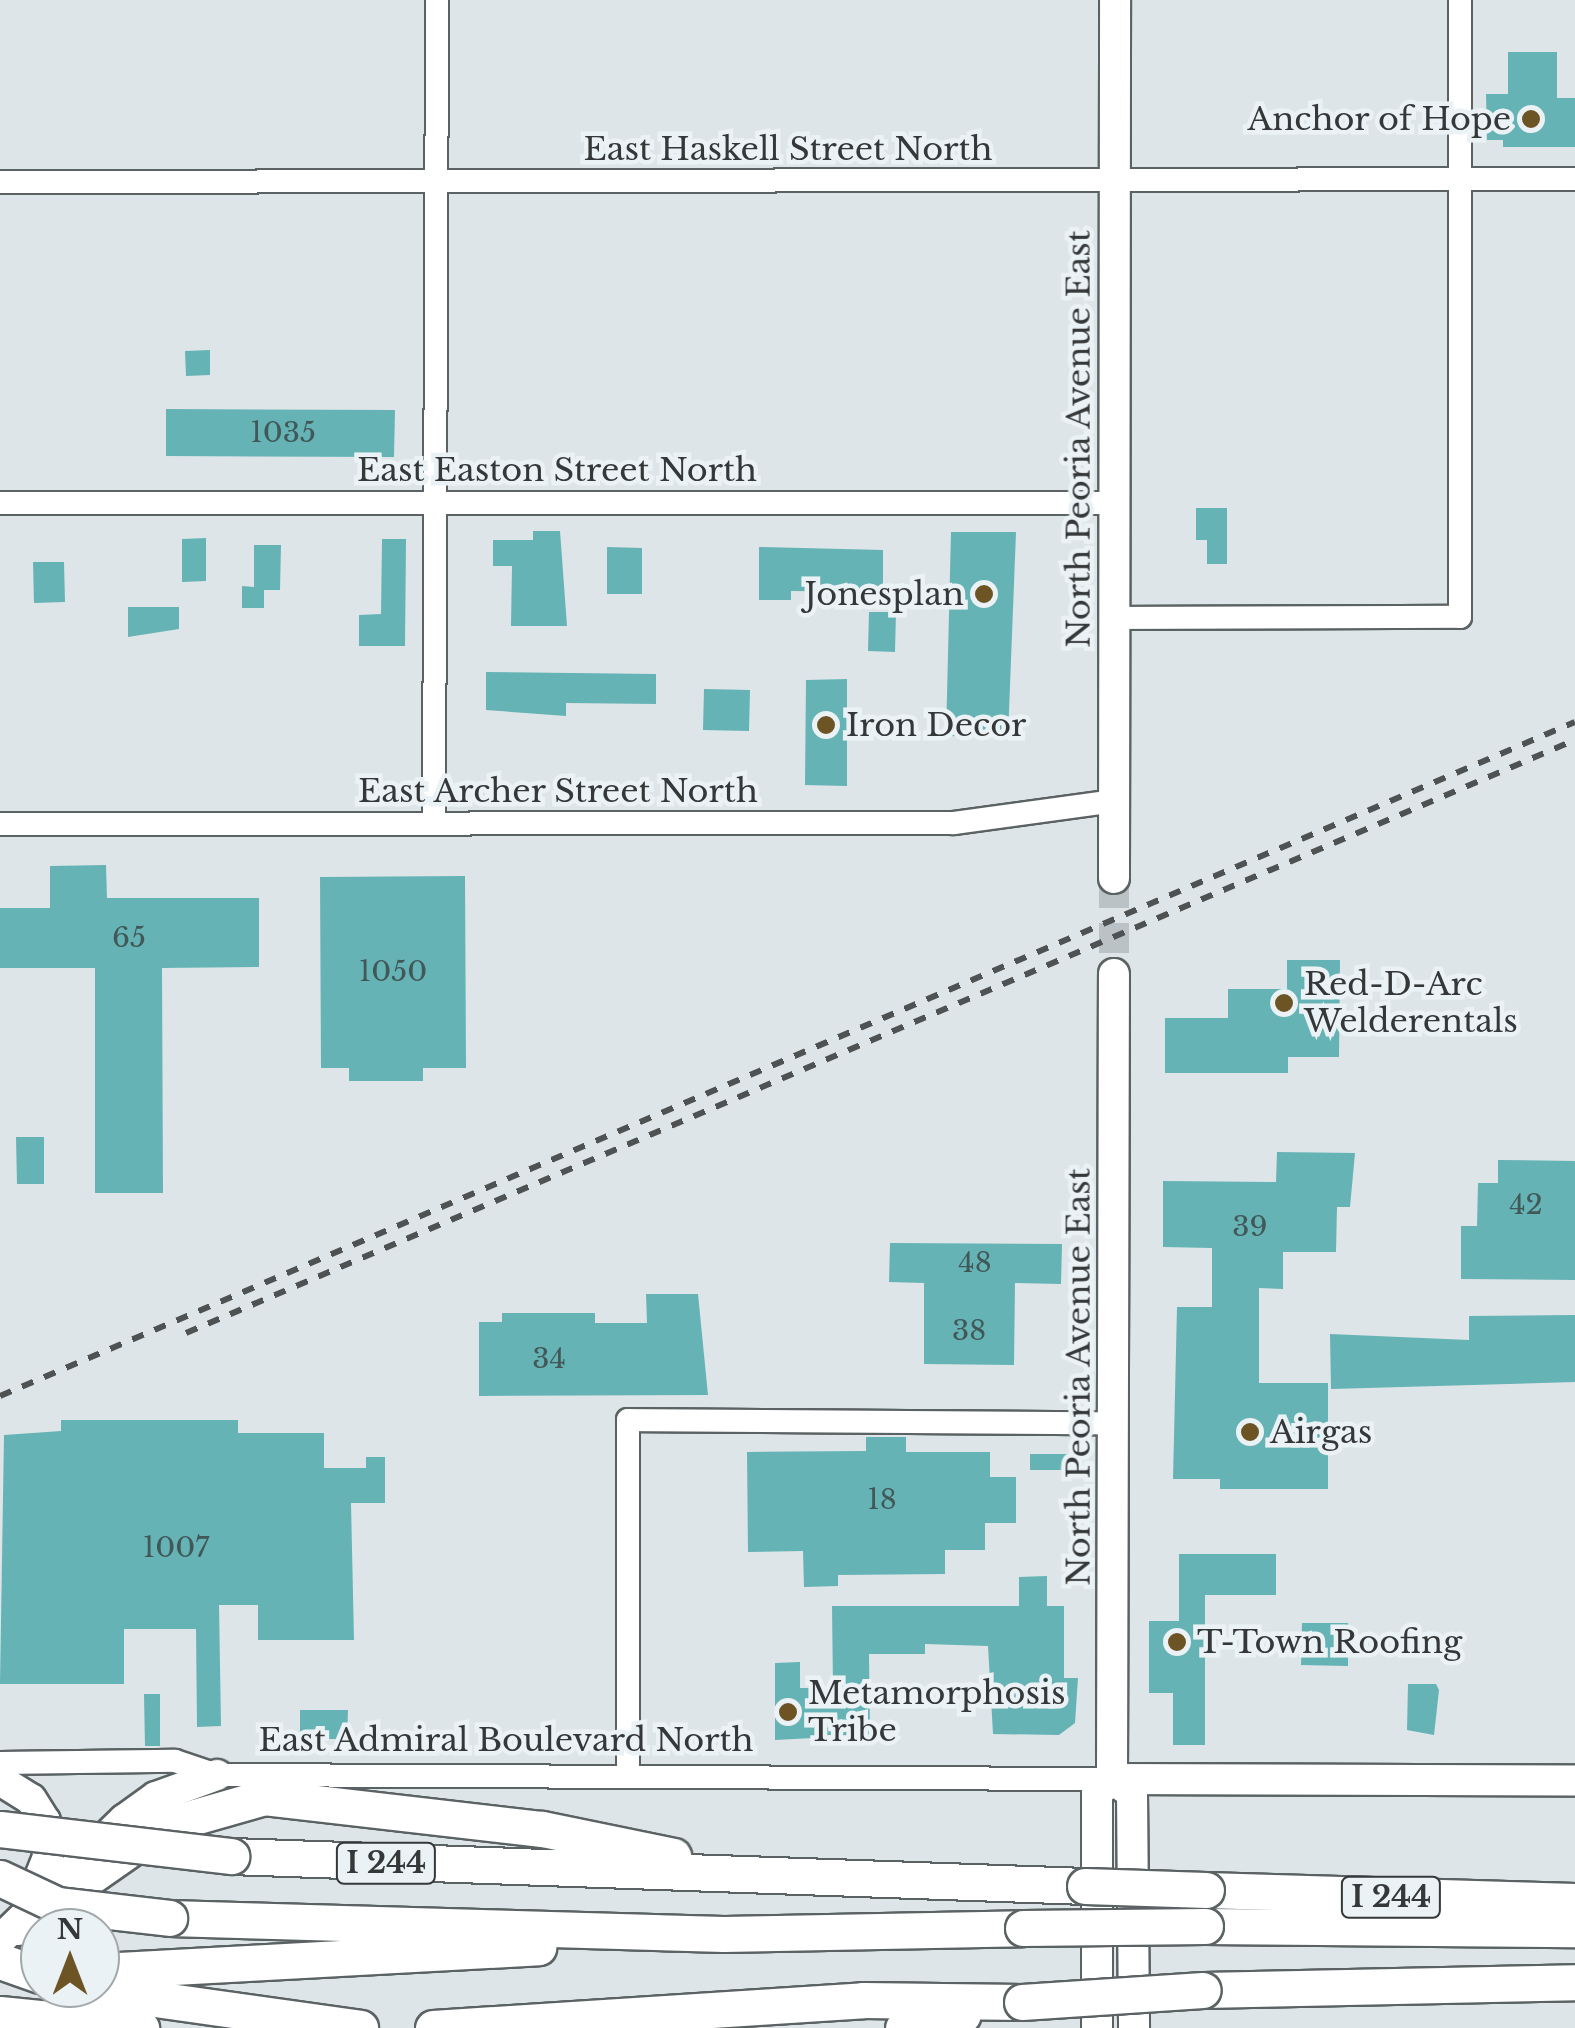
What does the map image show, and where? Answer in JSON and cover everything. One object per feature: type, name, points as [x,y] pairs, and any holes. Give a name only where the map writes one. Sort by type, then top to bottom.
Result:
[{"type":"highway","points":[[9,1934],[163,1826],[264,1797],[542,1829],[782,1878]]},
{"type":"highway","name":"I 244","points":[[0,1829],[231,1856],[782,1878],[1575,1901]]},
{"type":"highway","points":[[0,1878],[78,1910],[170,1918],[724,1934]]},
{"type":"highway","points":[[120,1970],[724,1934],[1205,1926],[1575,1929]]},
{"type":"highway","points":[[433,2028],[863,2000],[1022,2002],[1204,1990],[1575,1982]]},
{"type":"highway","points":[[120,1994],[360,2028]]},
{"type":"highway","points":[[903,2028],[1022,2002]]},
{"type":"highway","points":[[0,2014],[141,2028]]},
{"type":"main road","name":"North Peoria Avenue East","points":[[1114,878],[1115,0]]},
{"type":"main road","name":"North Peoria Avenue East","points":[[1112,1779],[1114,974]]},
{"type":"main road","points":[[9,1934],[124,1820],[156,1797],[217,1775]]},
{"type":"main road","name":"East Admiral Boulevard North","points":[[1112,1779],[1575,1782]]},
{"type":"main road","points":[[1097,2028],[1096,1794],[1112,1779],[1132,1793],[1134,2028]]},
{"type":"main road","points":[[0,1780],[39,1808],[47,1835],[43,1872],[9,1934]]},
{"type":"street","points":[[434,824],[437,0]]},
{"type":"street","points":[[1114,618],[1460,617],[1460,0]]},
{"type":"street","name":"East Haskell Street North","points":[[0,182],[1575,179]]},
{"type":"street","name":"East Easton Street North","points":[[0,503],[1114,504]]},
{"type":"street","name":"East Archer Street North","points":[[0,824],[954,824],[1114,801]]},
{"type":"street","points":[[628,1775],[628,1420],[1115,1423]]},
{"type":"street","name":"East Admiral Boulevard North","points":[[0,1763],[176,1762],[217,1775],[1112,1779]]},
{"type":"building","name":"Anchor of Hope","points":[[1508,52],[1557,52],[1557,98],[1575,98],[1575,147],[1503,147],[1503,140],[1487,140],[1486,94],[1508,94]]},
{"type":"building","points":[[210,350],[210,375],[186,376],[185,351]]},
{"type":"building","points":[[166,409],[395,410],[394,457],[166,456]]},
{"type":"building","points":[[1196,508],[1227,508],[1227,564],[1207,564],[1207,540],[1196,540]]},
{"type":"building","points":[[533,531],[560,531],[567,626],[511,626],[512,566],[493,566],[493,540],[533,540]]},
{"type":"building","points":[[951,532],[1016,532],[1008,737],[946,736]]},
{"type":"building","points":[[206,538],[206,581],[182,582],[182,539]]},
{"type":"building","points":[[382,539],[406,539],[405,646],[359,646],[359,615],[381,614]]},
{"type":"building","points":[[254,545],[281,545],[280,590],[264,590],[264,608],[242,608],[242,586],[254,587]]},
{"type":"building","points":[[607,547],[642,548],[642,594],[607,594]]},
{"type":"building","points":[[759,547],[883,550],[883,592],[791,591],[791,600],[759,600]]},
{"type":"building","points":[[33,562],[64,562],[65,602],[34,603]]},
{"type":"building","points":[[128,607],[179,607],[179,629],[128,637]]},
{"type":"building","points":[[869,612],[896,612],[895,652],[868,651]]},
{"type":"building","points":[[486,672],[656,674],[656,704],[566,703],[566,716],[486,710]]},
{"type":"building","name":"Iron Decor","points":[[847,679],[847,786],[805,785],[806,680]]},
{"type":"building","points":[[704,689],[750,690],[749,731],[703,730]]},
{"type":"building","points":[[106,865],[107,898],[259,898],[259,967],[162,968],[163,1193],[95,1193],[95,968],[0,968],[0,908],[50,908],[50,866]]},
{"type":"building","points":[[465,876],[466,1068],[423,1068],[423,1081],[349,1081],[349,1068],[321,1068],[320,877]]},
{"type":"building","name":"Red-D-Arc Welderentals","points":[[1287,960],[1340,960],[1339,1057],[1288,1057],[1288,1073],[1165,1073],[1165,1018],[1228,1018],[1228,989],[1287,989]]},
{"type":"building","points":[[16,1137],[44,1137],[44,1184],[17,1184]]},
{"type":"building","points":[[1277,1152],[1355,1153],[1350,1207],[1337,1207],[1336,1252],[1283,1252],[1283,1289],[1259,1288],[1259,1383],[1328,1383],[1328,1489],[1220,1489],[1220,1479],[1173,1479],[1177,1307],[1212,1307],[1212,1248],[1163,1247],[1163,1181],[1276,1182]]},
{"type":"building","points":[[1498,1160],[1575,1161],[1575,1280],[1461,1279],[1461,1226],[1477,1226],[1478,1183],[1498,1183]]},
{"type":"building","points":[[890,1243],[1062,1244],[1061,1284],[1015,1283],[1014,1365],[924,1364],[924,1283],[889,1282]]},
{"type":"building","points":[[646,1294],[698,1294],[708,1395],[479,1396],[479,1322],[502,1322],[502,1313],[595,1313],[595,1323],[647,1323]]},
{"type":"building","points":[[1575,1315],[1575,1382],[1331,1389],[1330,1334],[1469,1340],[1469,1316]]},
{"type":"building","points":[[61,1420],[238,1420],[238,1433],[324,1433],[324,1468],[366,1468],[366,1457],[385,1457],[385,1503],[351,1503],[354,1640],[258,1640],[258,1605],[219,1605],[221,1726],[197,1727],[196,1629],[124,1629],[124,1684],[0,1684],[4,1435],[61,1431]]},
{"type":"building","points":[[866,1437],[906,1437],[906,1452],[990,1452],[990,1477],[1016,1477],[1016,1523],[985,1523],[985,1550],[945,1550],[945,1574],[838,1575],[838,1586],[804,1587],[803,1551],[748,1552],[747,1452],[866,1451]]},
{"type":"building","points":[[1030,1454],[1081,1454],[1081,1470],[1030,1470]]},
{"type":"building","points":[[1179,1554],[1276,1554],[1276,1595],[1205,1595],[1205,1745],[1173,1745],[1173,1693],[1149,1693],[1149,1621],[1179,1621]]},
{"type":"building","points":[[1047,1576],[1047,1606],[1064,1606],[1064,1678],[1078,1678],[1075,1723],[1059,1735],[993,1734],[988,1646],[925,1644],[925,1654],[869,1654],[870,1735],[775,1740],[775,1663],[800,1662],[800,1688],[833,1688],[832,1606],[1019,1606],[1019,1577]]},
{"type":"building","points":[[1302,1623],[1348,1623],[1348,1666],[1301,1665]]},
{"type":"building","points":[[1408,1684],[1436,1684],[1439,1690],[1434,1735],[1407,1730]]},
{"type":"building","points":[[144,1694],[160,1694],[160,1746],[145,1746]]},
{"type":"building","points":[[300,1710],[348,1710],[347,1739],[300,1739]]},
{"type":"tunnel","points":[[1114,878],[1114,974]]},
{"type":"railway","points":[[0,1396],[1575,722]]},
{"type":"railway","points":[[186,1333],[1575,740]]},
{"type":"place","name":"Anchor of Hope","points":[[1531,119]]},
{"type":"place","name":"Jonesplan","points":[[984,594]]},
{"type":"place","name":"Iron Decor","points":[[826,725]]},
{"type":"place","name":"Red-D-Arc Welderentals","points":[[1284,1003]]},
{"type":"place","name":"Airgas","points":[[1250,1432]]},
{"type":"place","name":"T-Town Roofing","points":[[1177,1642]]},
{"type":"place","name":"Metamorphosis Tribe","points":[[788,1712]]}]
